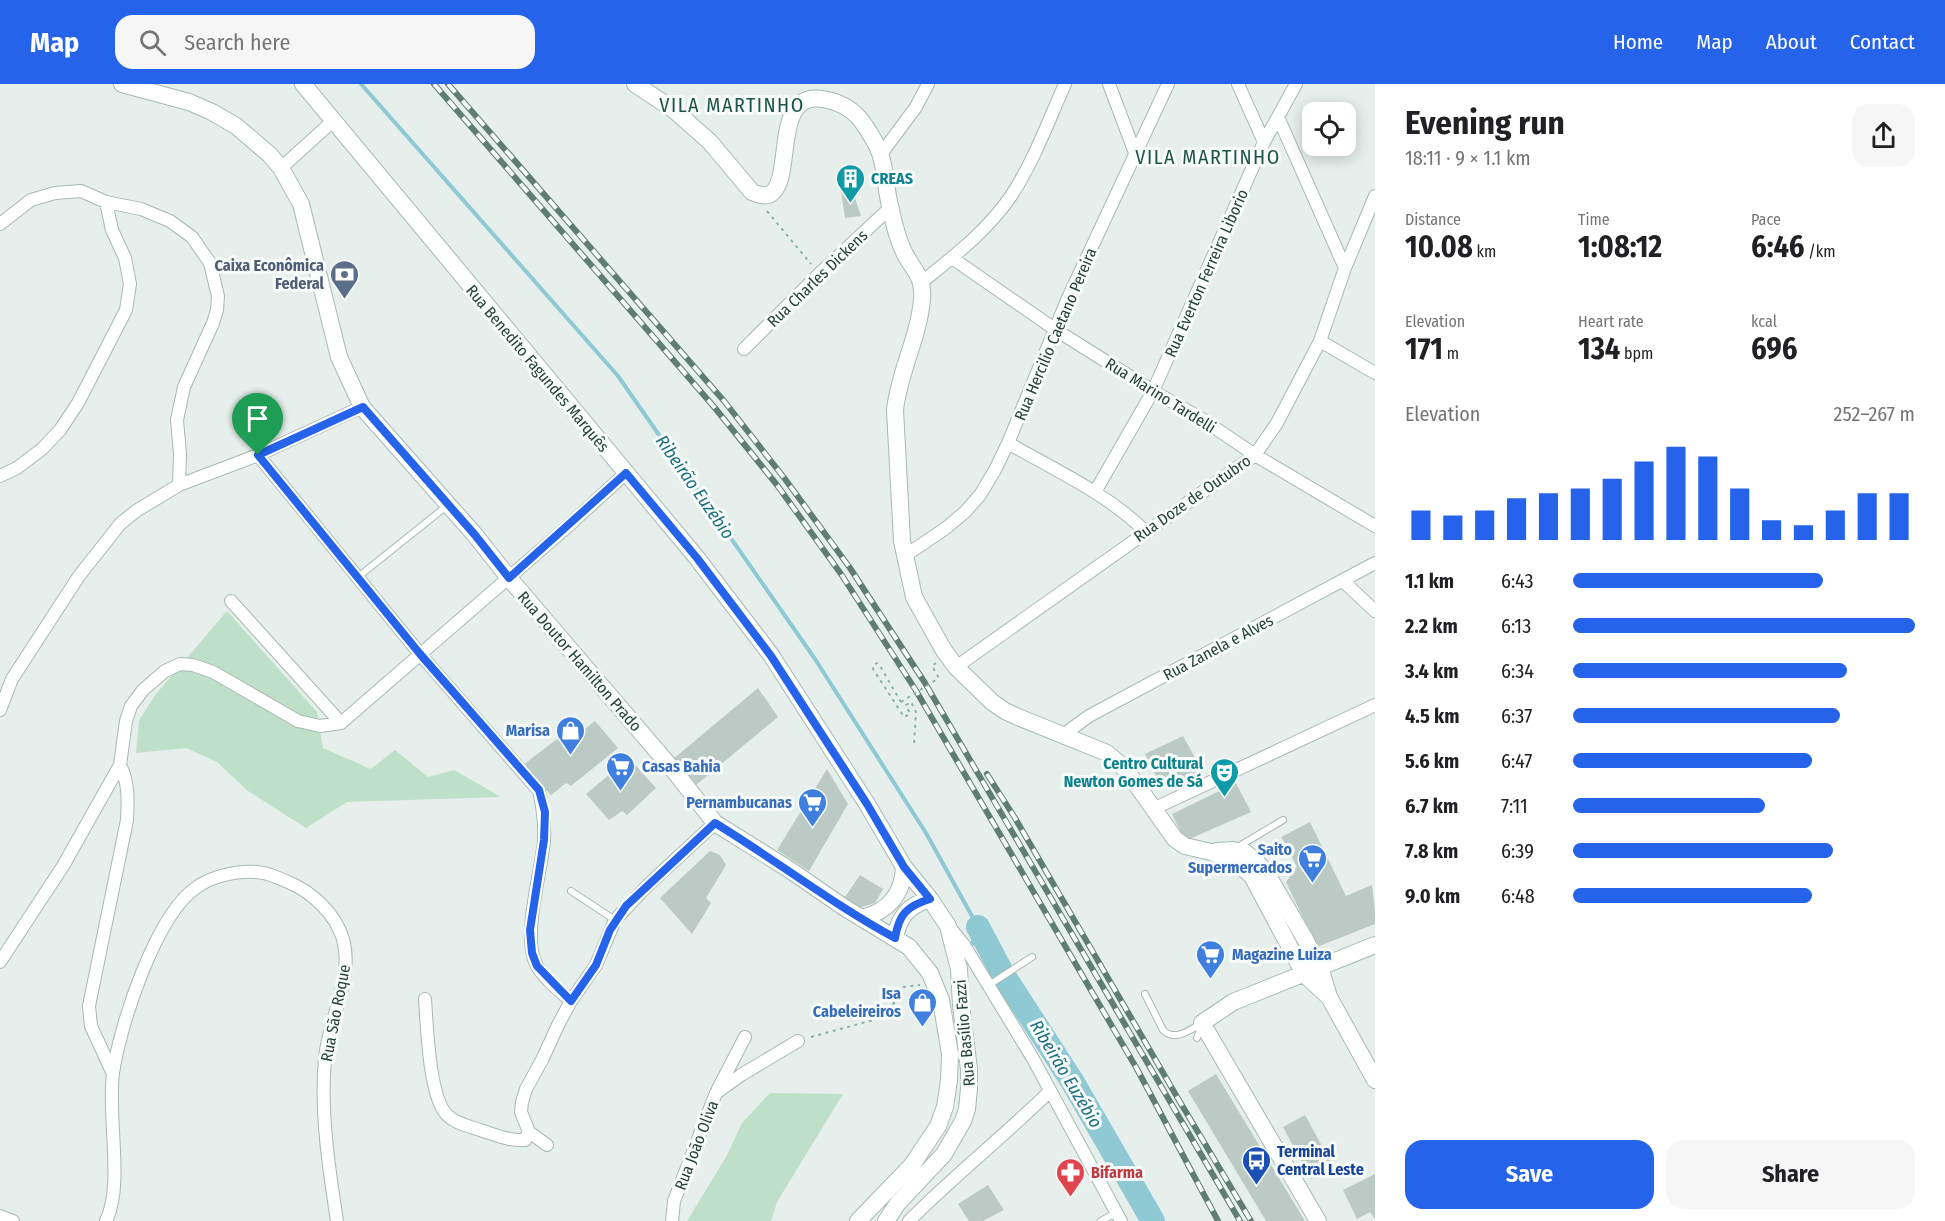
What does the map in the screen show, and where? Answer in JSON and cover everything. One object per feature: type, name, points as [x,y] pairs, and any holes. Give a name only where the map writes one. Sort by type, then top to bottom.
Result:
[{"type":"main road","name":"Rua Doutor Hamilton Prado","points":[[122,84],[189,102],[212,112],[236,126],[270,154],[281,168],[301,204],[339,357],[363,407],[675,772],[715,823],[909,947],[934,981]]},
{"type":"main road","name":"Rua Benedito Fagundes Marquês","points":[[303,84],[697,558],[771,656],[867,804],[904,867],[948,926]]},
{"type":"main road","points":[[635,84],[674,110],[696,129],[752,192],[759,195],[768,195],[775,191],[791,118],[798,106],[809,99],[819,97],[839,102],[854,111],[864,123],[881,154],[890,208],[903,250],[922,282],[922,300],[916,330],[897,394],[895,410],[900,511],[914,597],[943,649],[956,667],[992,702],[1005,711],[1107,753],[1131,777],[1175,839],[1185,846],[1251,856],[1267,874],[1300,928],[1311,971],[1329,996],[1375,1080]]},
{"type":"main road","points":[[861,918],[875,914],[888,906],[900,889],[904,878],[904,867]]},
{"type":"main road","points":[[895,938],[900,918],[907,910],[915,904],[930,899]]},
{"type":"main road","name":"Rua Basílio Fazzi","points":[[886,1221],[898,1203],[944,1154],[963,1121],[967,1109],[969,1069],[959,969],[948,926]]},
{"type":"main road","points":[[1318,1221],[1199,1031],[1233,1002],[1375,945]]},
{"type":"main road","name":"Rua Basílio Fazzi","points":[[858,1221],[917,1158],[938,1126],[945,1107],[950,1054],[941,1000],[934,981]]},
{"type":"street","points":[[881,154],[916,107],[928,84]]},
{"type":"street","points":[[922,282],[952,258],[992,220],[1011,196],[1031,161],[1065,84]]},
{"type":"street","points":[[1109,84],[1135,153]]},
{"type":"street","name":"Rua Hercilio Caetano Pereira","points":[[906,555],[946,528],[980,495],[1008,443],[1068,298],[1168,84]]},
{"type":"street","points":[[1238,84],[1264,142]]},
{"type":"street","name":"Rua Everton Ferreira Liborio","points":[[1095,492],[1153,391],[1264,142],[1296,84]]},
{"type":"street","points":[[1278,117],[1345,268]]},
{"type":"street","points":[[281,168],[334,120]]},
{"type":"street","points":[[0,224],[31,200],[55,193],[81,191],[106,202],[141,210],[170,221],[192,237],[210,263],[218,296],[217,310],[184,387],[177,420],[180,454],[179,485]]},
{"type":"street","name":"Rua Doze de Outubro","points":[[956,667],[1255,455],[1277,423],[1320,341],[1345,268],[1372,213],[1375,196]]},
{"type":"street","points":[[0,476],[17,468],[42,449],[60,430],[78,403],[126,309],[130,284],[125,258],[112,230],[106,202]]},
{"type":"street","name":"Rua Charles Dickens","points":[[744,349],[819,274],[890,208]]},
{"type":"street","name":"Rua Marino Tardelli","points":[[952,258],[1056,330],[1202,419],[1255,455],[1375,526]]},
{"type":"street","points":[[1320,341],[1375,373]]},
{"type":"street","points":[[0,710],[12,679],[80,576],[120,524],[136,511],[179,485],[258,455],[363,407]]},
{"type":"street","points":[[1008,443],[1095,492],[1124,512],[1145,531]]},
{"type":"street","points":[[258,455],[420,654],[539,790],[545,812],[544,840],[530,930],[532,953],[537,966],[571,1001]]},
{"type":"street","points":[[0,962],[63,866],[120,765],[126,721],[131,706],[143,690],[165,671],[180,664],[193,664],[213,672],[298,721],[320,726],[341,723],[626,473]]},
{"type":"street","name":"Rua Zanela e Alves","points":[[1063,735],[1089,716],[1375,563]]},
{"type":"street","points":[[1343,581],[1375,611]]},
{"type":"street","points":[[231,601],[341,723]]},
{"type":"street","points":[[1153,809],[1375,705]]},
{"type":"street","points":[[113,1074],[90,1026],[89,1006],[127,820],[128,790],[126,776],[120,765]]},
{"type":"street","points":[[547,1145],[530,1132],[521,1112],[526,1089],[571,1001],[596,965],[615,920],[648,885],[715,823]]},
{"type":"street","name":"Rua São Roque","points":[[106,1221],[111,1210],[114,1191],[113,1074],[125,1018],[145,965],[173,911],[196,887],[222,874],[262,873],[303,888],[320,902],[332,917],[342,937],[346,958],[327,1039],[323,1090],[337,1221]]},
{"type":"street","points":[[948,926],[964,945],[1032,1057],[1119,1217]]},
{"type":"street","points":[[425,999],[431,1061],[438,1101],[447,1114],[457,1122],[511,1141],[525,1140],[530,1132]]},
{"type":"street","points":[[716,1093],[745,1037]]},
{"type":"street","name":"Rua João Oliva","points":[[672,1221],[674,1201],[716,1093],[741,1075],[798,1041]]},
{"type":"street","points":[[909,1221],[934,1195],[1012,1129],[1050,1092]]},
{"type":"street","points":[[0,1216],[13,1221]]},
{"type":"lane","points":[[358,578],[448,505]]},
{"type":"lane","points":[[1223,853],[1283,820]]},
{"type":"lane","points":[[571,891],[615,920]]},
{"type":"lane","points":[[989,985],[1032,957]]},
{"type":"lane","points":[[1145,994],[1163,1030],[1168,1035],[1199,1031]]},
{"type":"lane","points":[[1101,1221],[1119,1217]]},
{"type":"path","points":[[767,211],[819,274]]},
{"type":"path","points":[[914,745],[915,711],[910,702],[906,705],[910,714],[904,717],[873,666],[877,663],[880,666],[901,702],[939,678]]},
{"type":"path","points":[[798,1041],[877,1019],[894,1003],[894,993],[903,987],[916,986]]},
{"type":"green space","points":[[227,611],[317,712],[323,748],[371,769],[395,750],[428,777],[454,770],[501,797],[347,802],[306,828],[248,791],[217,762],[186,748],[136,753],[139,720],[156,694]]},
{"type":"green space","points":[[770,1093],[843,1094],[777,1202],[771,1221],[687,1221],[726,1157],[742,1123]]},
{"type":"building","name":"CREAS","points":[[858,180],[860,188],[853,192],[861,216],[845,218],[841,191]]},
{"type":"building","points":[[758,688],[778,717],[696,785],[672,760]]},
{"type":"building","name":"Marisa","points":[[595,721],[618,748],[571,786],[566,783],[551,795],[523,765],[561,736],[567,743]]},
{"type":"building","points":[[1183,736],[1203,772],[1162,788],[1145,754]]},
{"type":"building","name":"Casas Bahia","points":[[629,758],[656,788],[627,815],[622,811],[609,820],[586,794]]},
{"type":"building","name":"Pernambucanas","points":[[827,769],[848,804],[809,871],[777,850]]},
{"type":"building","name":"Centro Cultural Newton Gomes de Sá","points":[[1236,783],[1251,812],[1185,841],[1172,814]]},
{"type":"building","name":"Saito Supermercados","points":[[1310,822],[1346,896],[1372,885],[1375,911],[1375,924],[1317,947],[1286,882],[1297,867],[1281,837]]},
{"type":"building","points":[[710,851],[720,855],[726,865],[706,898],[711,903],[692,934],[660,898]]},
{"type":"building","points":[[860,875],[883,889],[875,903],[858,908],[843,900]]},
{"type":"building","points":[[1216,1074],[1305,1221],[1266,1221],[1188,1091]]},
{"type":"building","points":[[1305,1115],[1333,1166],[1311,1179],[1283,1127]]},
{"type":"building","points":[[1375,1174],[1375,1219],[1370,1212],[1357,1219],[1343,1190]]},
{"type":"building","points":[[988,1185],[1004,1210],[983,1221],[969,1221],[958,1204]]},
{"type":"waterway","name":"Ribeirão Euzébio","points":[[361,84],[618,376],[815,659],[926,833],[978,927],[972,944]]},
{"type":"waterway","name":"Ribeirão Euzébio","points":[[978,927],[1004,976],[1072,1081],[1153,1221]]},
{"type":"railway","points":[[434,84],[715,408],[777,485],[841,574],[915,689],[1137,1069],[1218,1221]]},
{"type":"railway","points":[[448,84],[724,401],[850,568],[925,683],[1240,1221]]},
{"type":"railway","points":[[987,774],[1251,1221]]},
{"type":"place","name":"CREAS","points":[[850,204]]},
{"type":"place","name":"Caixa Econômica Federal","points":[[345,300]]},
{"type":"place","name":"Marisa","points":[[571,756]]},
{"type":"place","name":"Casas Bahia","points":[[621,792]]},
{"type":"place","name":"Centro Cultural Newton Gomes de Sá","points":[[1224,798]]},
{"type":"place","name":"Pernambucanas","points":[[813,828]]},
{"type":"place","name":"Saito Supermercados","points":[[1313,884]]},
{"type":"place","name":"Magazine Luiza","points":[[1211,980]]},
{"type":"place","name":"Isa Cabeleireiros","points":[[922,1028]]},
{"type":"place","name":"Terminal Central Leste","points":[[1256,1186]]},
{"type":"place","name":"Bifarma","points":[[1070,1198]]},
{"type":"district","name":"VILA MARTINHO","points":[[732,105]]},
{"type":"district","name":"VILA MARTINHO","points":[[1208,157]]},
{"type":"route","points":[[363,407],[475,535],[509,578],[626,473],[697,558],[771,656],[867,804],[904,867],[930,899],[915,904],[907,910],[900,918],[895,938],[715,823],[626,906],[615,920],[596,965],[571,1001],[537,966],[532,953],[530,930],[544,840],[545,812],[539,790],[420,654],[258,455],[363,407]]}]
